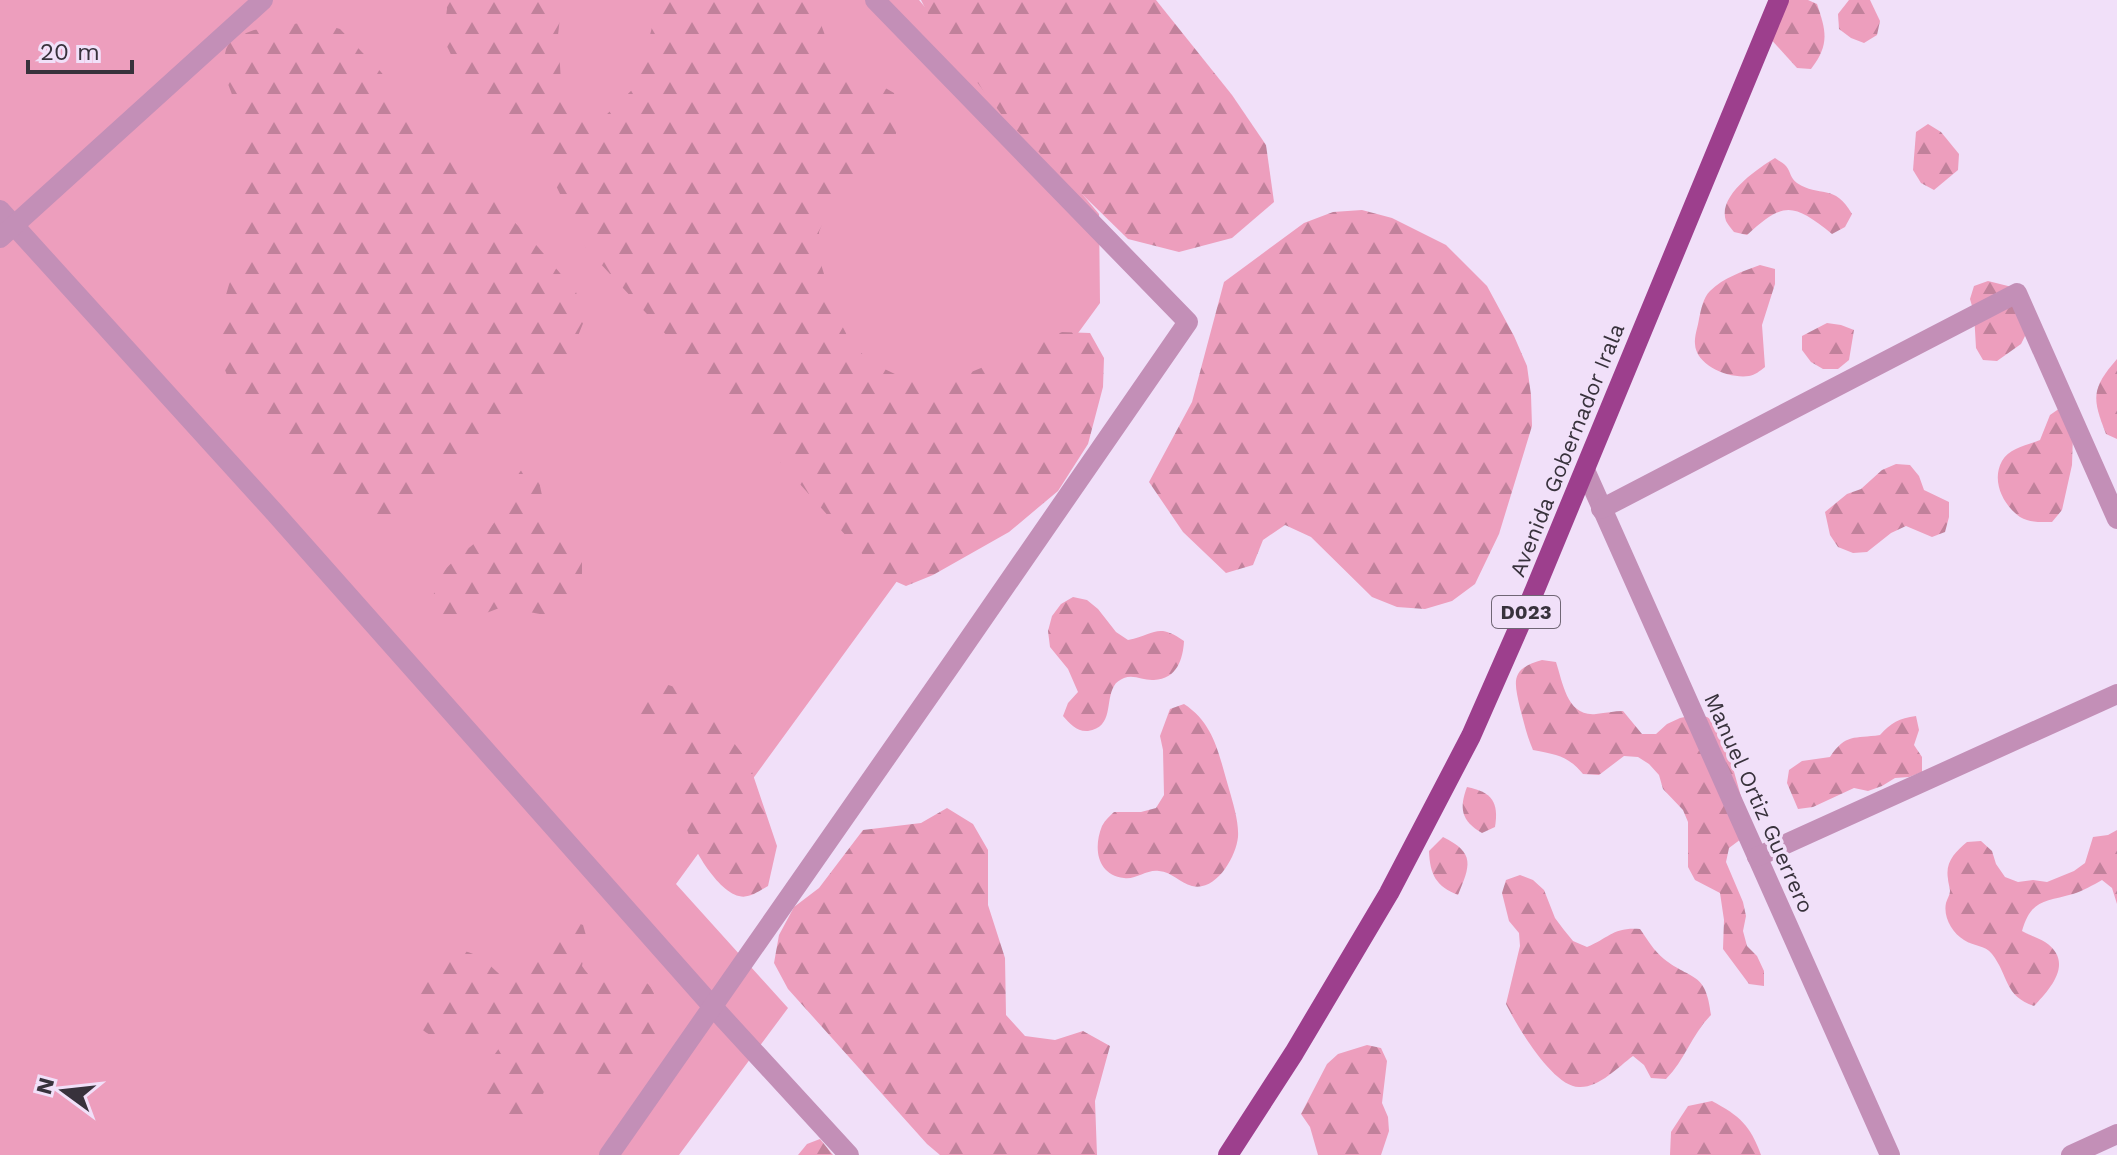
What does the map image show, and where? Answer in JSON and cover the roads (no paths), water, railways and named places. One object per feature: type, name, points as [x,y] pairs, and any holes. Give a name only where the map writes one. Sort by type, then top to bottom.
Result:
[{"type":"main road","name":"Avenida Gobernador Irala","points":[[1228,1155],[1294,1053],[1389,893],[1471,736],[1529,604],[1779,0]]},
{"type":"street","points":[[263,0],[5,224],[286,525],[713,1007],[849,1155]]},
{"type":"street","points":[[609,1155],[1188,322],[875,0]]},
{"type":"street","points":[[1601,509],[2017,293],[2117,519]]},
{"type":"street","name":"Manuel Ortiz Guerrero","points":[[1585,470],[1890,1155]]},
{"type":"street","points":[[1757,857],[2117,694]]},
{"type":"street","points":[[2071,1155],[2117,1134]]}]
